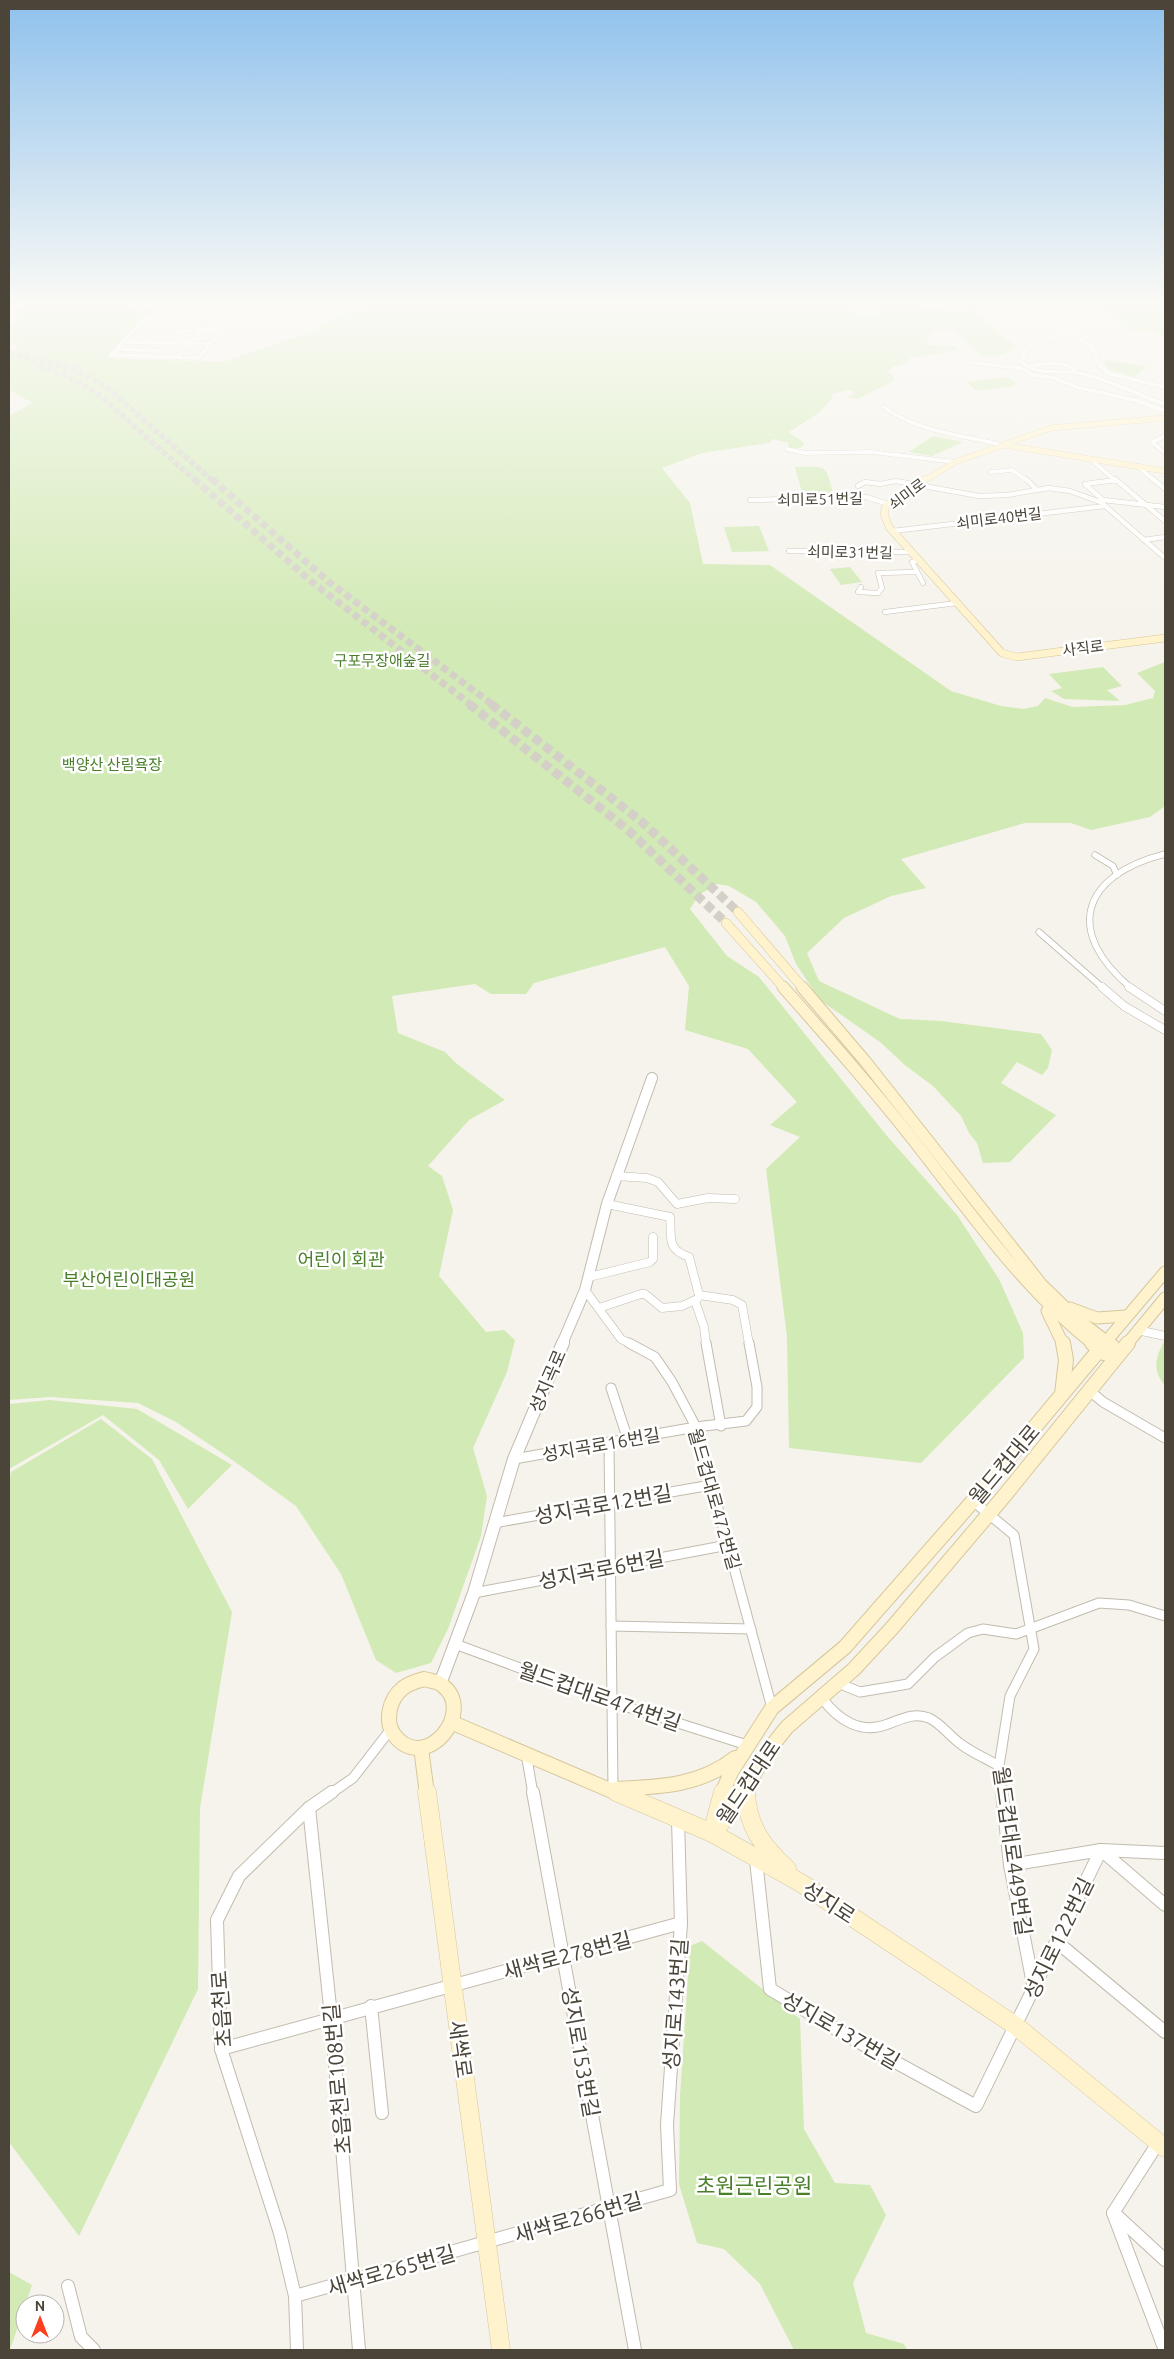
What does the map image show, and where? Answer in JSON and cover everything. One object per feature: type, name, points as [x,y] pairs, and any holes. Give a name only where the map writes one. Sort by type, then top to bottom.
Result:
[{"type":"main road","name":"쇠미로","points":[[1002,653],[893,531],[884,514],[888,504],[955,462],[1002,445],[1064,426],[1165,418]]},
{"type":"main road","points":[[1002,445],[1165,471]]},
{"type":"main road","name":"사직로","points":[[1002,653],[1017,657],[1165,638]]},
{"type":"main road","points":[[738,912],[865,1061],[1042,1285],[1103,1346]]},
{"type":"main road","points":[[726,923],[852,1063],[1034,1291],[1055,1324],[1066,1347],[1067,1368],[1061,1396]]},
{"type":"main road","name":"월드컵대로","points":[[712,1833],[718,1804],[731,1772],[745,1747],[772,1708],[845,1647],[973,1501],[1126,1316],[1165,1272]]},
{"type":"main road","points":[[1034,1291],[1069,1325],[1117,1356]]},
{"type":"main road","name":"월드컵대로","points":[[712,1833],[732,1811],[764,1757],[786,1728],[799,1714],[822,1698],[862,1662],[989,1514],[1165,1298]]},
{"type":"main road","points":[[1060,1303],[1075,1311],[1097,1318],[1126,1316]]},
{"type":"main road","points":[[424,1679],[440,1684],[447,1689],[454,1704],[453,1723],[440,1740],[421,1748],[403,1743],[391,1729],[389,1721],[390,1705],[400,1690],[407,1684],[424,1679]]},
{"type":"main road","name":"성지로","points":[[453,1723],[712,1833],[800,1882],[1016,2026],[1163,2145]]},
{"type":"main road","points":[[614,1790],[668,1786],[707,1777],[725,1768],[745,1747]]},
{"type":"main road","name":"새싹로","points":[[421,1748],[501,2350]]},
{"type":"main road","points":[[746,1788],[748,1819],[756,1835],[777,1860],[800,1882]]},
{"type":"street","points":[[890,412],[908,421],[1002,445]]},
{"type":"street","points":[[1165,436],[1152,442],[1165,453]]},
{"type":"street","points":[[787,450],[795,453],[822,455],[858,451],[955,462]]},
{"type":"street","points":[[1090,459],[1165,521]]},
{"type":"street","points":[[1137,466],[1165,488]]},
{"type":"street","points":[[991,472],[1000,469],[1017,470],[1037,490]]},
{"type":"street","points":[[1116,480],[1085,484],[1105,506],[1165,558]]},
{"type":"street","points":[[858,486],[864,482],[880,484],[896,481],[915,486],[979,496],[1060,489],[1101,501],[1165,507]]},
{"type":"street","name":"쇠미로51번길","points":[[750,500],[866,497],[888,504]]},
{"type":"street","name":"쇠미로40번길","points":[[893,531],[1105,506]]},
{"type":"street","points":[[1144,540],[1165,537]]},
{"type":"street","name":"쇠미로31번길","points":[[789,551],[912,552]]},
{"type":"street","points":[[919,560],[912,562],[923,583]]},
{"type":"street","points":[[861,587],[862,589],[858,589],[861,593],[873,594],[881,590],[878,573],[916,572]]},
{"type":"street","points":[[885,612],[957,603]]},
{"type":"street","points":[[1165,854],[1137,863],[1117,875],[1099,890],[1089,917],[1091,939],[1102,960],[1118,979],[1165,1011]]},
{"type":"street","points":[[1095,855],[1113,866],[1117,875]]},
{"type":"street","points":[[1039,932],[1124,1006],[1165,1030]]},
{"type":"street","name":"성지곡로","points":[[440,1684],[474,1593],[514,1459],[585,1290],[607,1204],[652,1078]]},
{"type":"street","points":[[616,1176],[642,1177],[655,1180],[663,1185],[674,1203],[677,1204],[708,1198],[736,1199]]},
{"type":"street","points":[[607,1204],[670,1218],[672,1248],[677,1253],[690,1257],[721,1426]]},
{"type":"street","points":[[589,1278],[650,1262],[653,1259],[653,1237]]},
{"type":"street","name":"월드컵대로472번길","points":[[585,1290],[621,1339],[655,1357],[672,1382],[696,1427],[772,1708]]},
{"type":"street","points":[[599,1308],[640,1294],[645,1294],[662,1308],[671,1308],[698,1299]]},
{"type":"street","name":"성지곡로16번길","points":[[514,1459],[696,1427],[721,1426],[746,1421],[757,1407],[757,1387],[742,1305],[736,1300],[698,1299]]},
{"type":"street","points":[[1137,1330],[1165,1336]]},
{"type":"street","points":[[611,1388],[628,1440]]},
{"type":"street","points":[[1090,1391],[1103,1402],[1165,1438]]},
{"type":"street","points":[[608,1443],[614,1790]]},
{"type":"street","name":"성지곡로12번길","points":[[494,1523],[712,1485]]},
{"type":"street","name":"월드컵대로449번길","points":[[973,1501],[1014,1535],[1034,1649],[1010,1696],[999,1766],[1010,1865],[1034,1988]]},
{"type":"street","name":"성지곡로6번길","points":[[474,1593],[728,1546]]},
{"type":"street","points":[[838,1683],[860,1692],[880,1687],[908,1684],[935,1657],[968,1633],[983,1629],[1016,1634],[1031,1630],[1099,1603],[1129,1605],[1165,1616]]},
{"type":"street","points":[[611,1626],[751,1629]]},
{"type":"street","name":"월드컵대로474번길","points":[[455,1644],[612,1702],[745,1747]]},
{"type":"street","points":[[822,1698],[830,1710],[845,1721],[870,1730],[888,1725],[902,1716],[922,1716],[938,1722],[961,1744],[999,1766]]},
{"type":"street","name":"초읍천로","points":[[297,2350],[295,2296],[280,2233],[222,2049],[217,1920],[239,1876],[273,1841],[310,1808],[353,1778],[391,1729]]},
{"type":"street","name":"성지로153번길","points":[[526,1753],[636,2350]]},
{"type":"street","name":"초읍천로108번길","points":[[310,1808],[332,2016],[360,2350]]},
{"type":"street","name":"성지로143번길","points":[[670,2190],[667,2125],[681,1923],[678,1818]]},
{"type":"street","points":[[1101,1850],[1165,1906]]},
{"type":"street","points":[[1010,1865],[1101,1850],[1165,1853]]},
{"type":"street","name":"성지로122번길","points":[[976,2106],[1101,1850]]},
{"type":"street","name":"성지로137번길","points":[[756,1856],[770,1989],[844,2034],[976,2106]]},
{"type":"street","name":"새싹로278번길","points":[[222,2049],[332,2016],[563,1957],[681,1923]]},
{"type":"street","points":[[1057,1942],[1165,2032]]},
{"type":"street","points":[[371,2006],[382,2112]]},
{"type":"street","points":[[1113,2212],[1163,2145]]},
{"type":"street","name":"새싹로266번길","points":[[486,2243],[670,2190]]},
{"type":"street","points":[[1113,2212],[1165,2260]]},
{"type":"street","points":[[1113,2212],[1165,2350]]},
{"type":"street","name":"새싹로265번길","points":[[295,2296],[486,2243]]},
{"type":"street","points":[[68,2286],[80,2336],[94,2350]]},
{"type":"green space","name":"구포무장애숲길","points":[[16,412],[820,412],[789,432],[804,443],[803,447],[787,449],[789,443],[773,439],[769,443],[702,453],[662,468],[690,503],[703,564],[770,565],[951,691],[1001,706],[1023,709],[1038,706],[1045,698],[1073,707],[1125,705],[1153,698],[1155,691],[1137,673],[1165,662],[1165,806],[1150,817],[1091,830],[1071,823],[1025,823],[901,859],[926,888],[891,896],[844,918],[807,953],[819,981],[900,1019],[941,1021],[1041,1034],[1052,1050],[1048,1068],[1042,1075],[1017,1062],[1001,1083],[1056,1115],[1010,1162],[983,1163],[977,1143],[969,1133],[961,1116],[933,1086],[906,1066],[880,1042],[820,1000],[796,964],[785,936],[756,902],[729,886],[717,884],[699,895],[690,909],[727,956],[759,977],[887,1136],[957,1215],[999,1279],[1023,1333],[1024,1358],[921,1463],[789,1448],[787,1337],[766,1169],[800,1137],[770,1125],[797,1102],[748,1049],[685,1030],[689,986],[665,947],[534,983],[526,994],[491,994],[475,984],[392,996],[398,1033],[445,1052],[457,1064],[505,1100],[469,1120],[428,1166],[442,1176],[453,1210],[439,1276],[486,1332],[504,1330],[515,1340],[507,1372],[473,1448],[487,1496],[481,1536],[448,1629],[431,1663],[396,1673],[376,1660],[341,1574],[296,1506],[176,1422],[138,1403],[50,1397],[9,1400],[9,416]]},
{"type":"green space","points":[[933,436],[963,442],[932,456],[909,452]]},
{"type":"green space","points":[[795,467],[820,467],[824,469],[827,472],[834,496],[803,496]]},
{"type":"green space","points":[[759,526],[769,551],[732,552],[724,527]]},
{"type":"green space","points":[[850,567],[862,582],[841,585],[830,569]]},
{"type":"green space","points":[[1103,667],[1122,686],[1107,690],[1120,701],[1064,699],[1051,691],[1062,688],[1049,674]]},
{"type":"green space","points":[[1165,1340],[1165,1386],[1158,1374],[1156,1363]]},
{"type":"green space","points":[[50,1400],[137,1409],[232,1465],[188,1509],[159,1460],[103,1415],[9,1469],[9,1404]]},
{"type":"green space","points":[[101,1419],[152,1459],[232,1612],[200,1808],[198,1989],[79,2236],[9,2142],[9,1480],[11,1472]]},
{"type":"green space","name":"초원근린공원","points":[[702,1941],[800,2019],[804,2129],[835,2183],[870,2185],[886,2215],[853,2283],[866,2333],[904,2344],[907,2350],[794,2350],[760,2284],[724,2249],[697,2243],[679,2184],[680,2096],[690,1946]]},
{"type":"green space","points":[[9,2272],[32,2285],[29,2294],[15,2294],[15,2335],[9,2350]]},
{"type":"tunnel","points":[[118,412],[196,481]]},
{"type":"tunnel","points":[[135,412],[213,481]]},
{"type":"tunnel","points":[[194,479],[312,582],[471,705]]},
{"type":"tunnel","points":[[212,479],[329,582],[493,705]]},
{"type":"tunnel","points":[[469,704],[628,830],[726,923]]},
{"type":"tunnel","points":[[491,704],[642,822],[738,912]]},
{"type":"park label","name":"백양산 산림욕장","points":[[112,764]]},
{"type":"park label","name":"어린이 회관","points":[[341,1259]]},
{"type":"park label","name":"부산어린이대공원","points":[[129,1279]]}]
